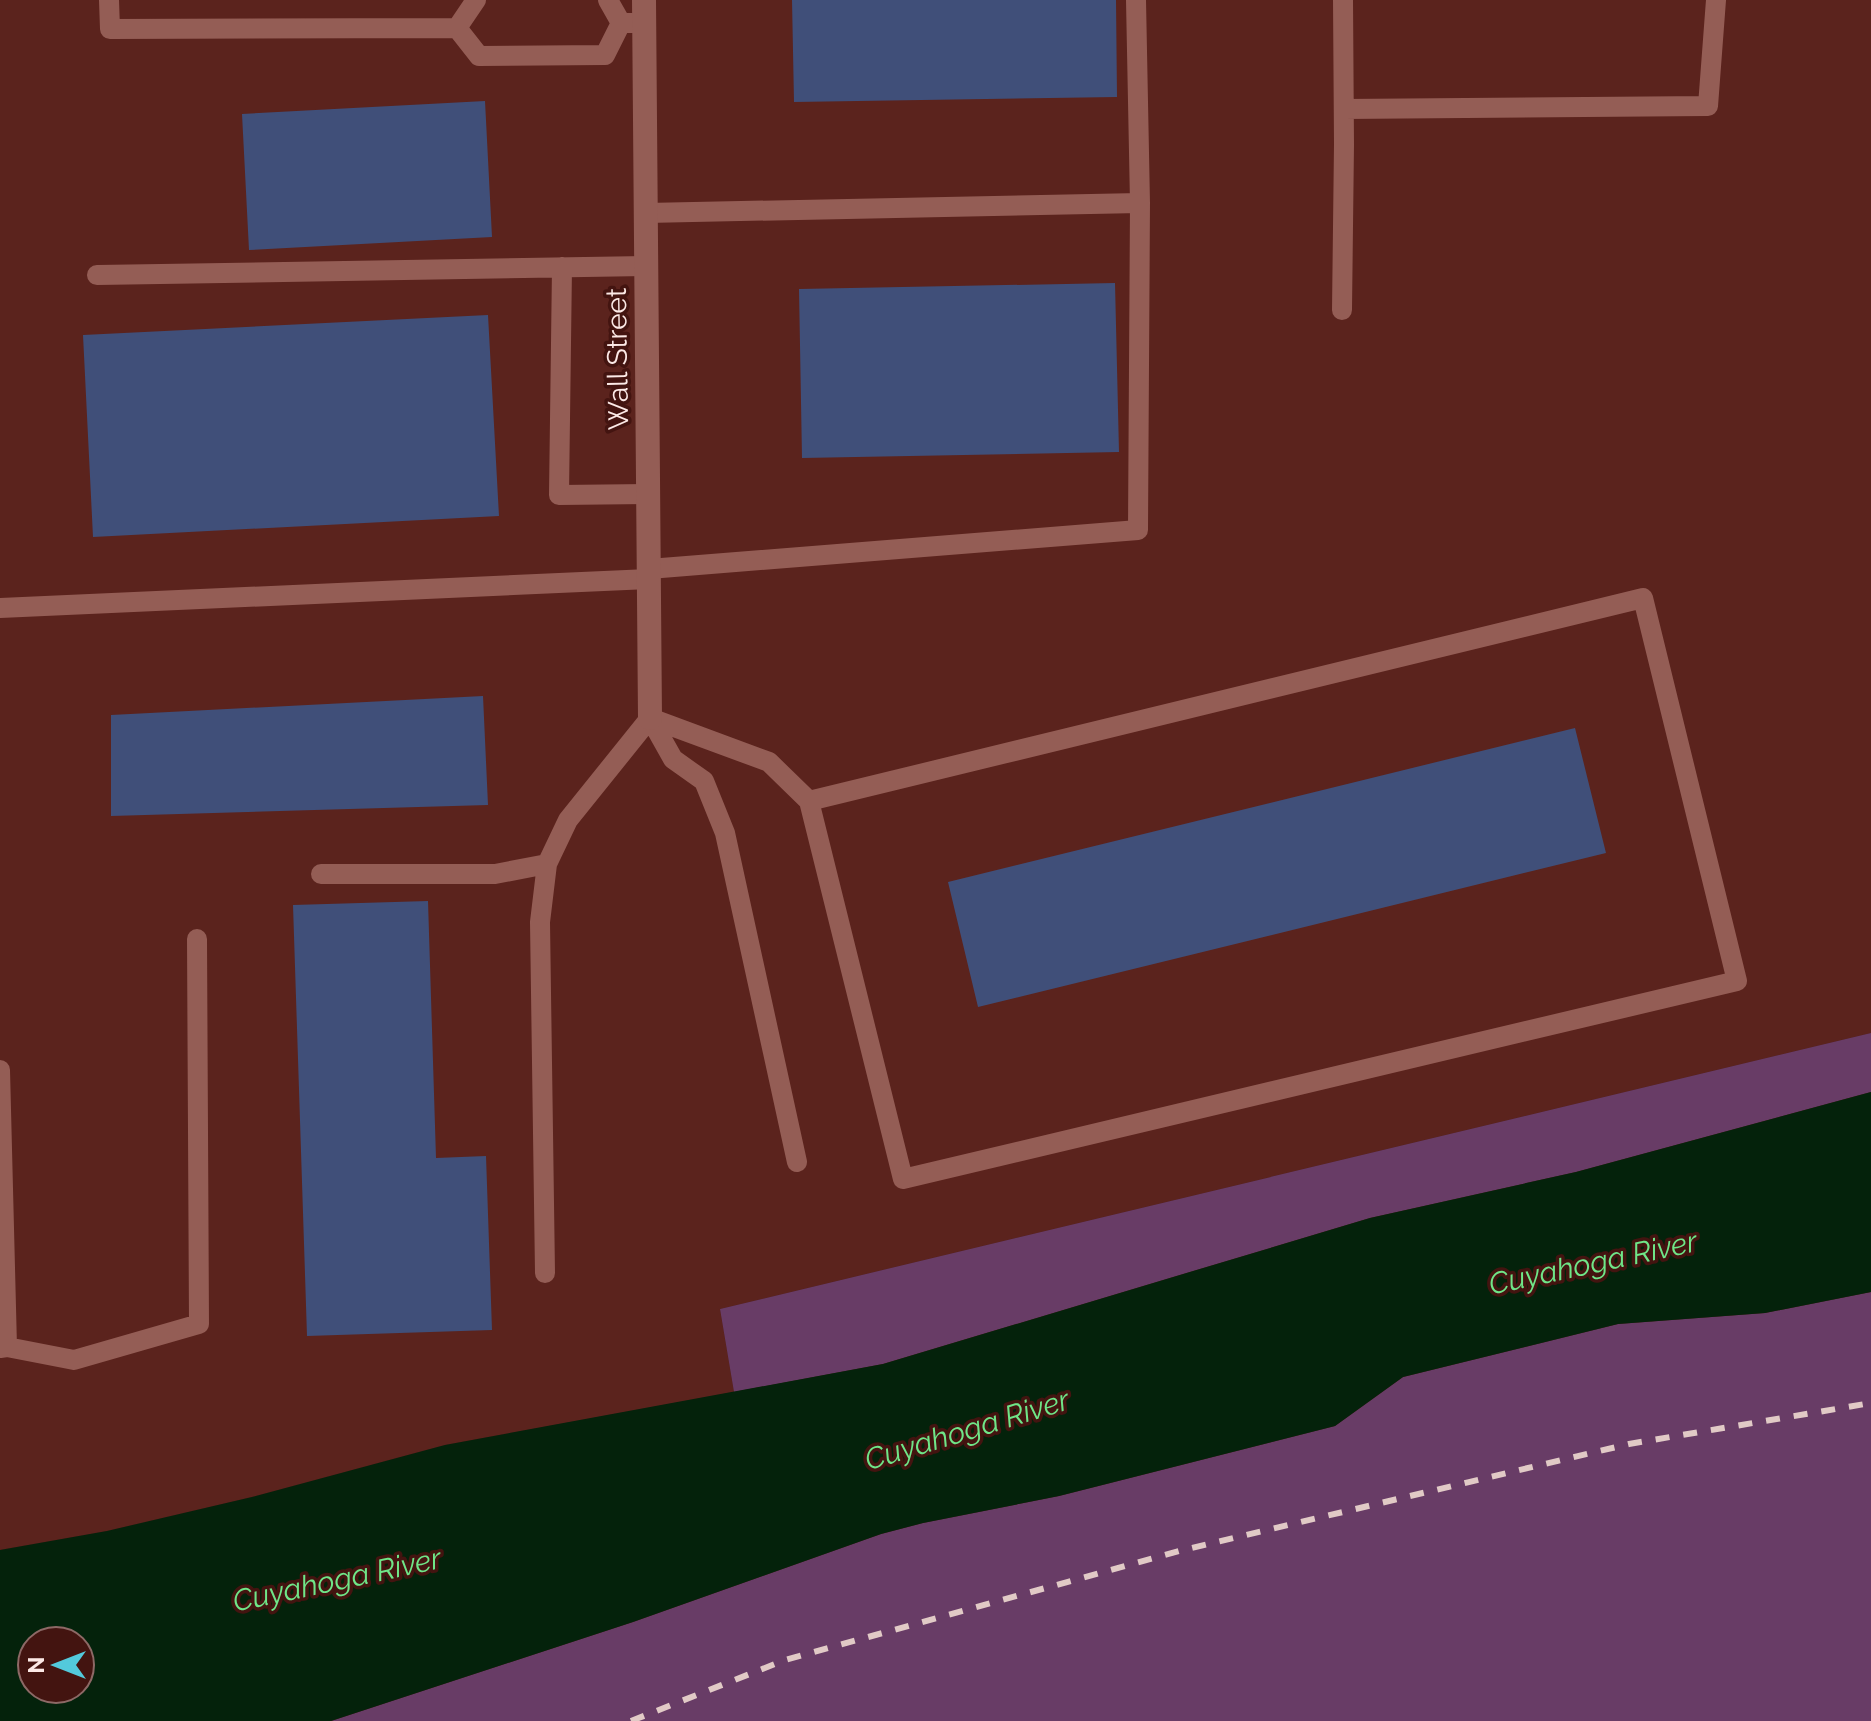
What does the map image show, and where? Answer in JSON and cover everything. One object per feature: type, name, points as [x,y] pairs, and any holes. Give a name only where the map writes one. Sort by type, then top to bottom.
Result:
[{"type":"street","name":"Wall Street","points":[[637,15],[646,213],[650,718]]},
{"type":"lane","points":[[109,0],[110,29],[457,28]]},
{"type":"lane","points":[[457,28],[476,0]]},
{"type":"lane","points":[[457,28],[479,56],[605,55],[637,15],[608,0]]},
{"type":"lane","points":[[0,608],[649,574],[1138,530],[1140,203],[1136,0]]},
{"type":"lane","points":[[1342,310],[1343,0]]},
{"type":"lane","points":[[1344,109],[1708,106],[1716,0]]},
{"type":"lane","points":[[646,213],[1140,203]]},
{"type":"lane","points":[[97,275],[646,266]]},
{"type":"lane","points":[[562,267],[559,495],[648,494]]},
{"type":"lane","points":[[650,718],[769,762],[809,801],[903,1179],[1737,981],[1643,598],[809,801]]},
{"type":"lane","points":[[545,1273],[540,922],[547,864],[568,820],[650,718]]},
{"type":"lane","points":[[650,718],[673,759],[704,781],[725,833],[797,1162]]},
{"type":"lane","points":[[321,874],[495,874],[547,864]]},
{"type":"lane","points":[[0,1070],[3,1347],[74,1360],[199,1324],[197,939]]},
{"type":"shaded area","points":[[0,0],[1871,0],[1871,1033],[720,1309],[734,1392],[445,1445],[252,1497],[107,1531],[0,1550]]},
{"type":"shaded area","points":[[1871,1033],[1871,1092],[1576,1172],[1370,1218],[883,1364],[734,1392],[720,1309]]},
{"type":"shaded area","points":[[1871,1292],[1871,1721],[331,1721],[633,1622],[881,1534],[1059,1496],[1335,1426],[1403,1377],[1618,1324],[1765,1313]]},
{"type":"water","name":"Cuyahoga River","points":[[1871,1092],[1871,1292],[1765,1313],[1618,1324],[1403,1377],[1335,1426],[1059,1496],[881,1534],[633,1622],[331,1721],[0,1721],[0,1550],[107,1531],[252,1497],[445,1445],[883,1364],[1370,1218],[1576,1172]]},
{"type":"building","points":[[792,0],[1116,0],[1117,97],[794,102]]},
{"type":"building","points":[[485,101],[492,237],[249,250],[242,114]]},
{"type":"building","points":[[1115,283],[1119,452],[802,458],[799,289]]},
{"type":"building","points":[[488,315],[499,516],[93,537],[83,335]]},
{"type":"building","points":[[483,696],[488,805],[111,816],[111,715]]},
{"type":"building","points":[[1575,728],[1606,853],[978,1007],[948,882]]},
{"type":"building","points":[[428,901],[436,1158],[486,1156],[492,1330],[307,1336],[293,905]]},
{"type":"railway","points":[[631,1721],[785,1660],[1183,1550],[1629,1444],[1871,1403]]}]
